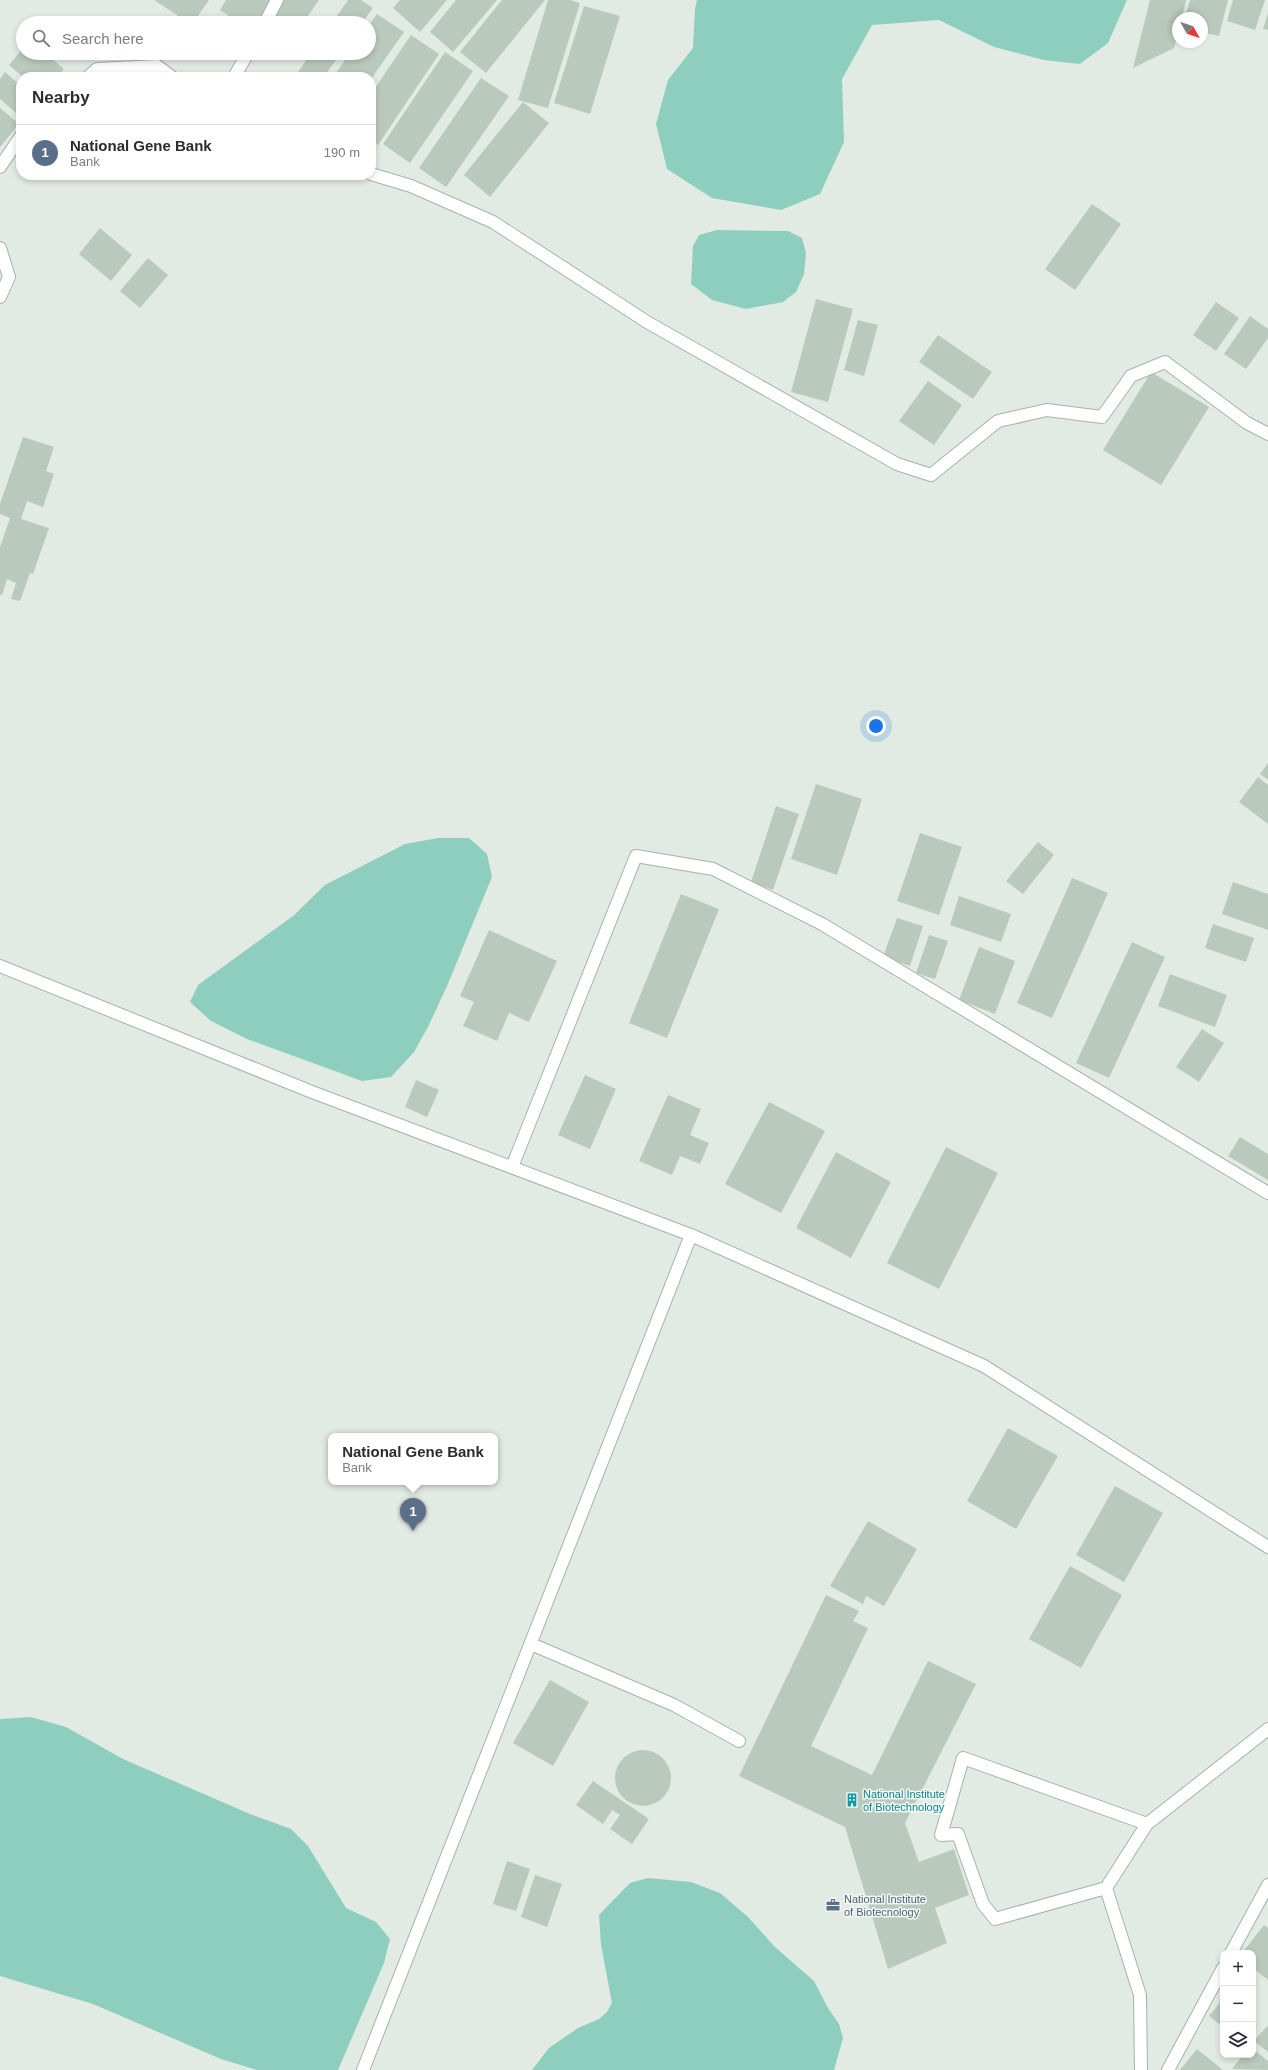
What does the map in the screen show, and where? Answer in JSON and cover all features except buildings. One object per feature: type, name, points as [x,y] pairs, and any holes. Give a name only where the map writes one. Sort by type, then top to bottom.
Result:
[{"type":"street","points":[[269,16],[277,0]]},
{"type":"street","points":[[237,72],[244,60]]},
{"type":"street","points":[[94,72],[97,69],[157,66],[165,72]]},
{"type":"street","points":[[0,167],[16,143]]},
{"type":"street","points":[[376,176],[411,186],[493,222],[654,326],[897,464],[931,475],[998,421],[1047,410],[1102,418],[1131,376],[1164,362],[1247,423],[1268,434]]},
{"type":"street","points":[[0,248],[9,277],[0,297]]},
{"type":"street","points":[[512,1167],[636,856],[713,869],[822,924],[1268,1193]]},
{"type":"street","points":[[0,966],[312,1092],[691,1235],[984,1366],[1268,1547]]},
{"type":"street","points":[[363,2070],[691,1235]]},
{"type":"street","points":[[531,1644],[674,1705],[738,1741]]},
{"type":"street","points":[[1147,1824],[963,1758],[941,1835],[958,1834],[983,1904],[995,1919],[1106,1888],[1147,1824],[1268,1729]]},
{"type":"street","points":[[1233,1950],[1268,1885]]},
{"type":"street","points":[[1106,1888],[1140,1995],[1141,2070]]},
{"type":"street","points":[[1168,2070],[1220,1974]]},
{"type":"shaded area","points":[[697,0],[1127,0],[1108,43],[1080,64],[1044,60],[994,47],[939,20],[872,25],[842,79],[844,142],[820,194],[781,210],[712,198],[667,169],[656,124],[668,80],[693,48],[695,9]]},
{"type":"shaded area","points":[[717,230],[788,231],[802,238],[806,253],[804,274],[796,292],[783,302],[746,309],[712,300],[691,284],[693,246],[699,235]]},
{"type":"shaded area","points":[[438,838],[469,838],[487,854],[492,877],[447,986],[428,1027],[414,1052],[391,1077],[362,1081],[247,1039],[211,1021],[190,1002],[198,985],[293,916],[325,885],[405,844]]},
{"type":"shaded area","points":[[31,1717],[66,1727],[123,1759],[250,1814],[291,1829],[308,1846],[346,1908],[376,1922],[390,1939],[384,1963],[338,2070],[257,2070],[221,2059],[93,2004],[0,1976],[0,1719]]},
{"type":"shaded area","points":[[648,1878],[691,1882],[720,1893],[748,1917],[775,1947],[814,1981],[828,2008],[839,2024],[843,2038],[834,2070],[532,2070],[549,2048],[578,2028],[599,2019],[607,2012],[612,2003],[601,1945],[599,1915],[630,1883]]},
{"type":"place","name":"National Gene Bank","points":[[413,1531]]},
{"type":"place","name":"National Institute of Biotechnology","points":[[852,1800]]},
{"type":"place","name":"National Institute of Biotecnology","points":[[833,1905]]}]
